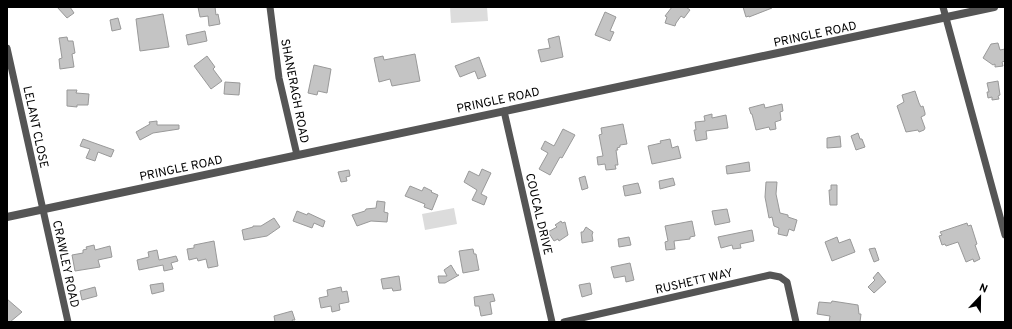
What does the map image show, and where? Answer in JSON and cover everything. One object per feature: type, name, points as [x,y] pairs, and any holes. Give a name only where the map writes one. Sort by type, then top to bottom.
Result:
[{"type":"street","name":"SHANERAGH ROAD","points":[[270,7],[279,78],[297,155]]},
{"type":"street","points":[[943,7],[1005,235]]},
{"type":"street","name":"PRINGLE ROAD","points":[[7,217],[994,7]]},
{"type":"street","name":"LELANT CLOSE","points":[[7,48],[43,210]]},
{"type":"street","name":"COUCAL DRIVE","points":[[504,111],[552,322]]},
{"type":"street","name":"CRAWLEY ROAD","points":[[43,210],[68,322]]},
{"type":"street","name":"RUSHETT WAY","points":[[564,322],[770,275],[780,277],[787,282],[796,322]]},
{"type":"shaded area","points":[[450,7],[487,7],[488,21],[451,23]]},
{"type":"shaded area","points":[[454,208],[457,224],[425,230],[422,214]]},
{"type":"building","points":[[57,7],[70,7],[74,13],[67,18]]},
{"type":"building","points":[[198,7],[215,7],[216,15],[218,14],[220,24],[209,26],[208,16],[200,17]]},
{"type":"building","points":[[672,7],[686,7],[690,10],[684,18],[681,16],[675,26],[665,23],[667,17],[665,16]]},
{"type":"building","points":[[743,7],[772,7],[772,8],[746,17]]},
{"type":"building","points":[[605,12],[616,17],[610,31],[614,32],[610,41],[595,35]]},
{"type":"building","points":[[163,14],[169,47],[140,51],[136,19]]},
{"type":"building","points":[[118,18],[121,29],[112,31],[110,20]]},
{"type":"building","points":[[205,31],[207,41],[188,45],[186,35]]},
{"type":"building","points":[[559,36],[563,57],[541,62],[538,50],[550,48],[548,39]]},
{"type":"building","points":[[67,37],[68,41],[73,41],[75,53],[72,54],[74,67],[60,69],[59,59],[62,58],[59,38]]},
{"type":"building","points":[[998,43],[1000,50],[1005,49],[1005,61],[1002,62],[1003,66],[995,67],[995,64],[993,65],[983,58],[991,44]]},
{"type":"building","points":[[415,54],[420,81],[392,86],[390,79],[379,82],[374,58],[383,56],[384,60]]},
{"type":"building","points":[[207,56],[215,67],[213,69],[222,81],[211,89],[194,66]]},
{"type":"building","points":[[479,57],[486,76],[478,79],[475,71],[460,77],[455,66]]},
{"type":"building","points":[[314,65],[331,69],[327,93],[318,91],[317,95],[308,93]]},
{"type":"building","points":[[998,81],[1000,95],[998,96],[999,99],[992,100],[992,97],[988,98],[987,92],[989,92],[987,83]]},
{"type":"building","points":[[225,82],[240,83],[239,95],[224,94]]},
{"type":"building","points":[[67,90],[77,90],[76,93],[89,94],[88,105],[77,105],[77,107],[67,106]]},
{"type":"building","points":[[915,91],[919,103],[921,107],[923,106],[925,113],[925,115],[921,117],[925,128],[919,132],[918,130],[906,132],[897,106],[904,102],[902,95]]},
{"type":"building","points":[[764,104],[765,108],[782,104],[783,111],[780,112],[781,120],[775,122],[776,129],[770,130],[769,127],[756,130],[749,108]]},
{"type":"building","points":[[712,114],[712,118],[726,115],[728,128],[706,131],[707,139],[696,141],[694,130],[696,130],[695,122],[705,121],[704,116]]},
{"type":"building","points":[[157,121],[157,125],[179,125],[179,129],[153,133],[140,140],[136,132],[150,124],[149,122]]},
{"type":"building","points":[[623,124],[627,144],[620,145],[620,147],[617,148],[618,150],[616,150],[618,165],[615,165],[616,169],[606,170],[605,164],[598,165],[597,157],[603,156],[599,135],[602,134],[601,128]]},
{"type":"building","points":[[563,129],[575,135],[550,175],[539,169],[548,153],[541,149],[545,141],[554,146]]},
{"type":"building","points":[[858,133],[865,147],[856,150],[851,136]]},
{"type":"building","points":[[840,136],[841,147],[827,148],[827,138]]},
{"type":"building","points":[[83,139],[114,150],[111,157],[98,152],[95,161],[86,158],[90,149],[80,146]]},
{"type":"building","points":[[670,139],[672,148],[678,146],[681,158],[652,164],[648,146]]},
{"type":"building","points":[[749,162],[750,171],[727,174],[726,166]]},
{"type":"building","points":[[482,169],[491,173],[481,194],[487,197],[484,205],[472,200],[477,190],[464,182],[469,171],[479,176]]},
{"type":"building","points":[[349,170],[350,176],[346,177],[347,181],[341,182],[338,172]]},
{"type":"building","points":[[585,176],[588,188],[582,190],[579,178]]},
{"type":"building","points":[[673,178],[675,185],[660,189],[659,181]]},
{"type":"building","points":[[766,182],[777,182],[776,194],[780,213],[797,220],[794,231],[789,229],[787,236],[778,234],[779,228],[774,226],[772,217],[769,218],[765,197]]},
{"type":"building","points":[[638,183],[641,193],[625,196],[623,186]]},
{"type":"building","points":[[831,185],[837,185],[837,205],[830,205],[829,190],[831,190]]},
{"type":"building","points":[[410,186],[422,191],[424,187],[438,195],[432,210],[424,207],[425,204],[405,196]]},
{"type":"building","points":[[377,201],[385,202],[384,212],[388,213],[387,222],[371,221],[357,226],[352,215],[365,211],[366,209],[376,208]]},
{"type":"building","points":[[727,209],[730,222],[715,225],[712,211]]},
{"type":"building","points":[[297,211],[307,215],[308,213],[325,221],[323,227],[314,223],[312,228],[293,221]]},
{"type":"building","points":[[274,218],[280,227],[267,236],[244,240],[242,230],[253,226],[261,226]]},
{"type":"building","points":[[561,221],[562,223],[565,222],[568,235],[559,241],[558,239],[554,241],[548,232],[557,227],[555,225]]},
{"type":"building","points":[[692,221],[695,236],[690,237],[690,239],[674,241],[675,249],[666,250],[665,242],[668,241],[665,226]]},
{"type":"building","points":[[967,223],[968,226],[971,225],[977,244],[975,245],[980,259],[974,262],[973,259],[966,262],[958,242],[946,246],[945,244],[942,245],[939,236],[942,235],[940,232]]},
{"type":"building","points":[[586,227],[593,232],[593,241],[582,243],[581,232],[583,232]]},
{"type":"building","points":[[752,230],[754,241],[740,244],[741,248],[733,249],[732,245],[721,248],[718,237]]},
{"type":"building","points":[[629,237],[631,245],[619,247],[618,239]]},
{"type":"building","points":[[837,237],[839,243],[850,239],[855,252],[832,261],[825,242]]},
{"type":"building","points":[[214,241],[218,266],[208,268],[206,259],[198,261],[197,258],[189,260],[187,249],[194,248],[194,245]]},
{"type":"building","points":[[94,245],[95,250],[110,246],[112,257],[98,260],[100,267],[75,271],[72,255],[83,253],[83,250],[87,249],[86,247]]},
{"type":"building","points":[[875,248],[879,260],[874,262],[869,249]]},
{"type":"building","points":[[473,249],[474,254],[476,254],[479,270],[463,273],[459,251]]},
{"type":"building","points":[[157,250],[159,260],[176,256],[178,261],[171,263],[173,269],[164,271],[163,265],[139,270],[137,260],[149,257],[148,252]]},
{"type":"building","points":[[630,263],[634,280],[626,282],[625,276],[614,278],[611,267]]},
{"type":"building","points":[[451,265],[457,275],[459,275],[445,283],[439,283],[438,276],[447,276],[444,270]]},
{"type":"building","points":[[878,272],[886,282],[874,293],[868,287],[875,280],[873,278]]},
{"type":"building","points":[[399,276],[401,290],[393,291],[392,288],[383,289],[381,279]]},
{"type":"building","points":[[163,283],[164,291],[152,294],[150,285]]},
{"type":"building","points":[[590,283],[592,294],[582,297],[579,285]]},
{"type":"building","points":[[95,287],[97,296],[82,300],[80,291]]},
{"type":"building","points":[[341,287],[342,292],[347,291],[349,302],[339,304],[340,310],[332,312],[331,306],[321,308],[319,298],[328,296],[327,290]]},
{"type":"building","points":[[493,294],[495,301],[490,302],[492,314],[481,316],[479,306],[475,306],[474,297]]},
{"type":"building","points":[[7,299],[22,312],[10,322],[7,322]]},
{"type":"building","points":[[832,301],[858,305],[859,314],[861,314],[860,322],[829,322],[830,316],[817,314],[819,302],[831,303]]},
{"type":"building","points":[[292,311],[295,320],[292,320],[293,322],[275,322],[274,316]]}]
